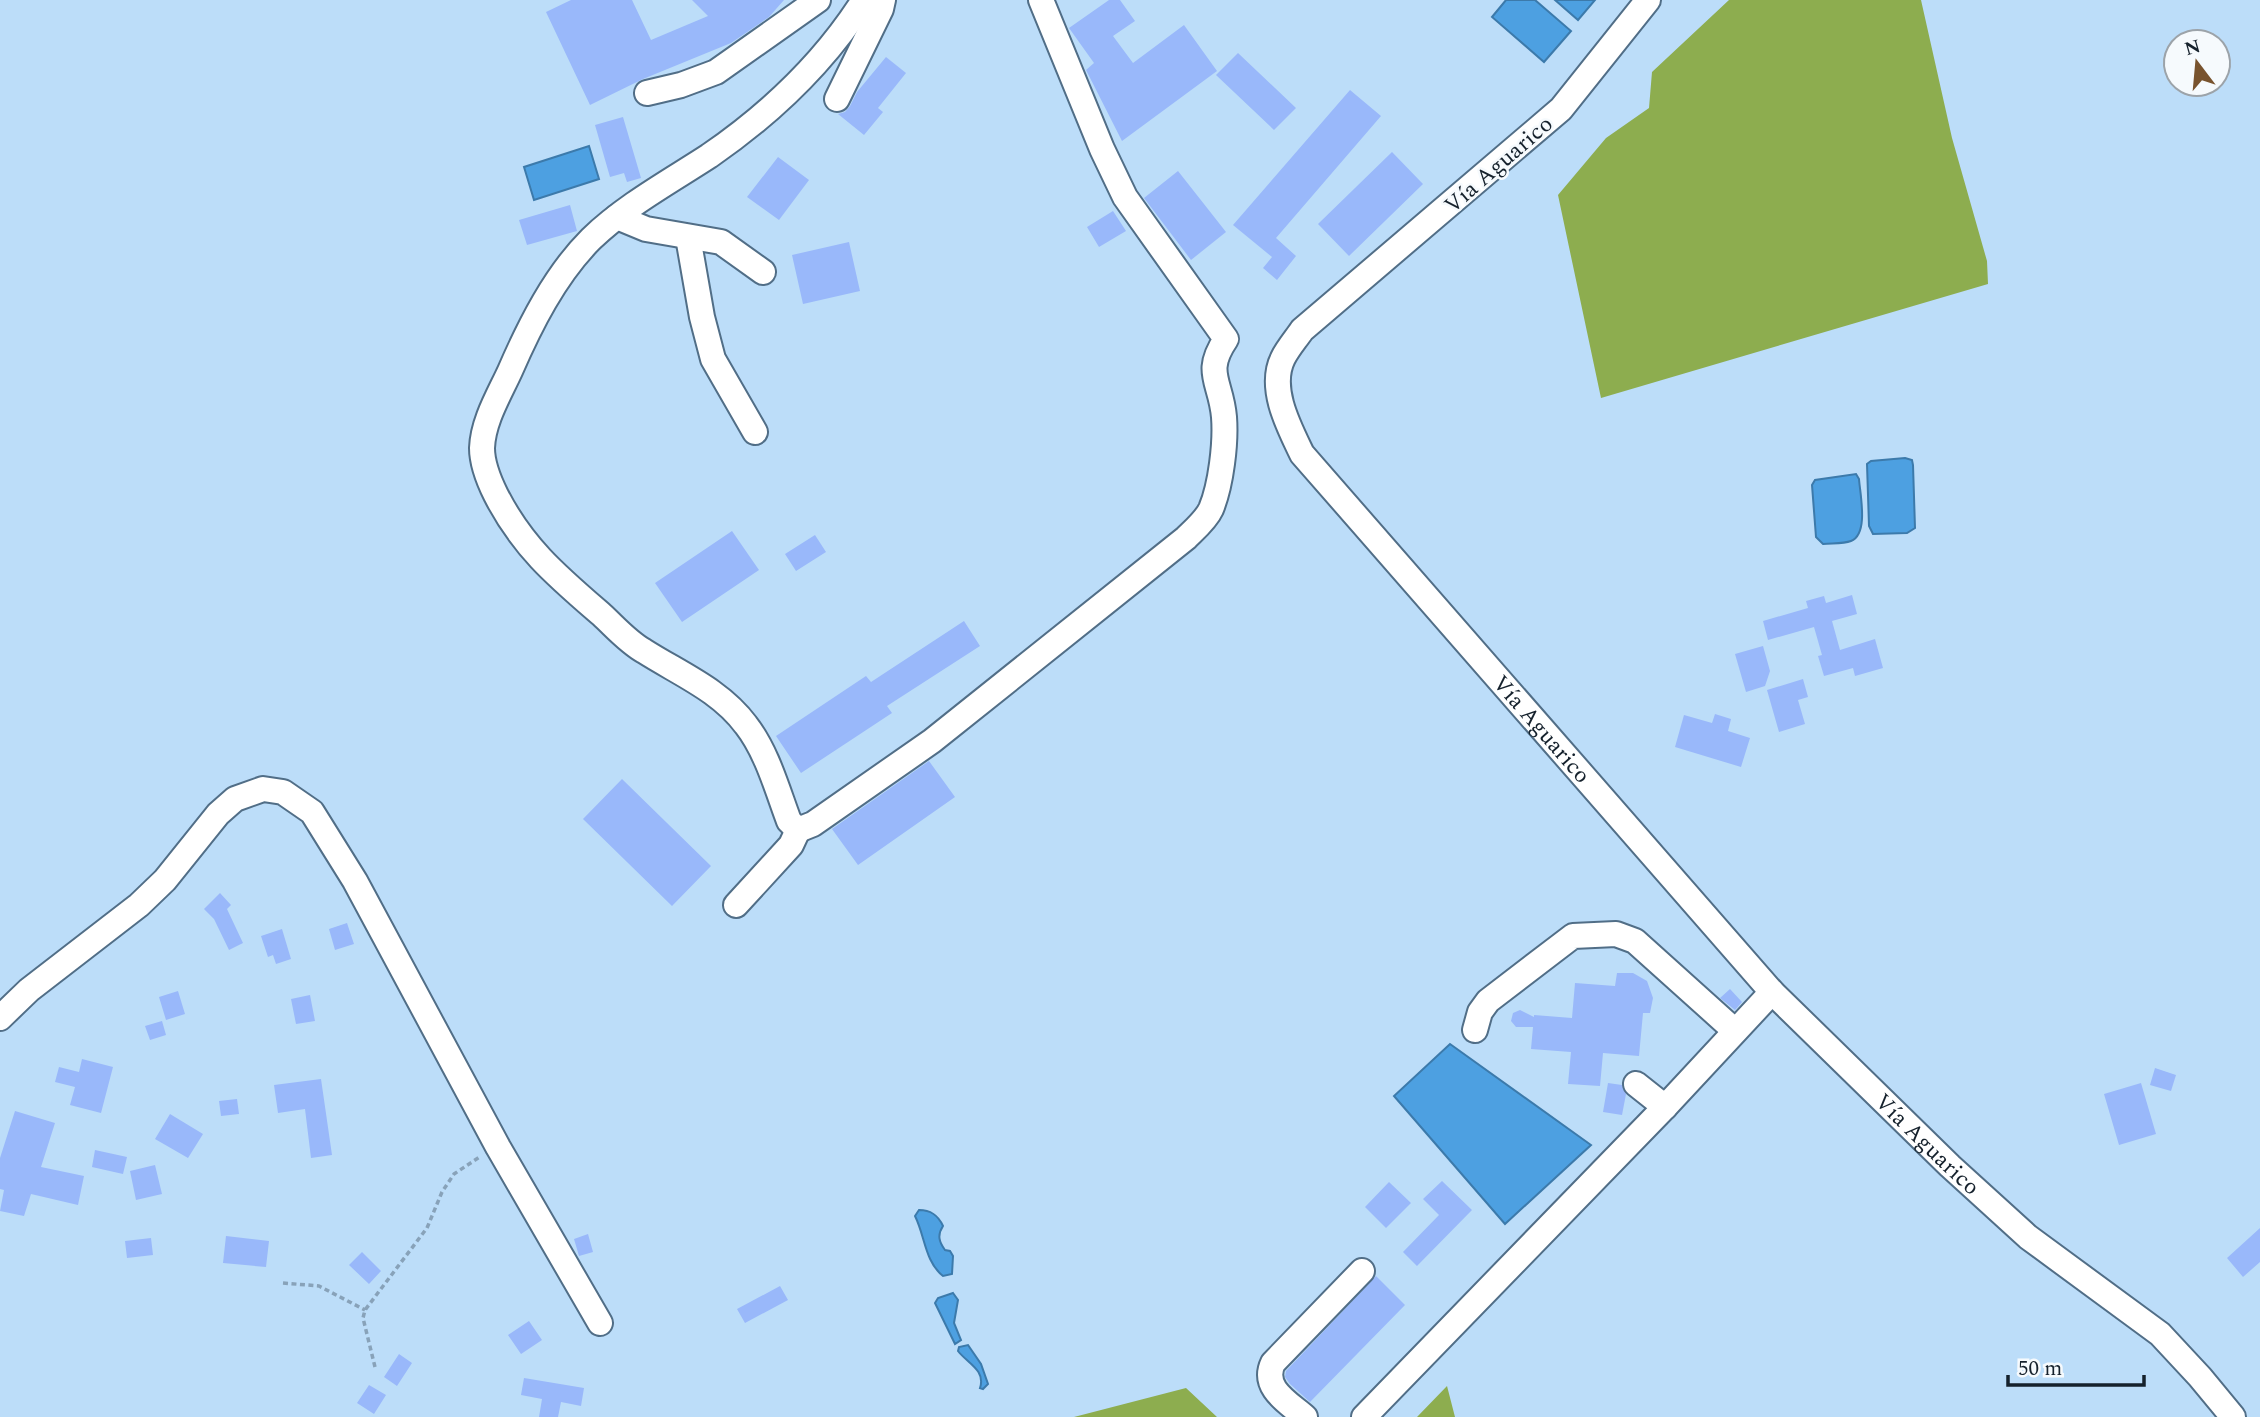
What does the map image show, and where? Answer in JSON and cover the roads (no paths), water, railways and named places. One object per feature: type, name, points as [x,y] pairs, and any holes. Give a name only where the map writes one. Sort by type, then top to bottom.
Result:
[{"type":"street","points":[[647,93],[681,85],[716,72],[818,0]]},
{"type":"street","points":[[798,830],[789,821],[761,748],[746,725],[720,697],[641,650],[553,573],[526,544],[508,518],[490,482],[482,456],[483,432],[516,356],[558,279],[590,240],[617,217],[713,153],[784,98],[821,59],[864,0]]},
{"type":"street","points":[[837,99],[883,0]]},
{"type":"street","name":"Vía Aguarico","points":[[1648,0],[1561,109],[1302,330],[1282,360],[1278,387],[1287,422],[1302,454],[1772,992],[1950,1166],[2028,1237],[2160,1334],[2233,1417]]},
{"type":"street","points":[[736,905],[791,845],[798,830],[813,824],[932,741],[1186,538],[1210,511],[1221,469],[1224,417],[1213,364],[1216,353],[1226,339],[1125,197],[1102,149],[1044,3]]},
{"type":"street","points":[[617,217],[646,229],[721,242],[763,272]]},
{"type":"street","points":[[688,237],[702,317],[713,359],[755,432]]},
{"type":"street","points":[[0,1018],[30,990],[139,905],[166,880],[218,814],[235,799],[263,789],[283,792],[312,812],[355,881],[498,1147],[600,1323]]},
{"type":"street","points":[[1475,1030],[1480,1012],[1488,1000],[1565,940],[1584,934],[1609,934],[1635,941],[1734,1030]]},
{"type":"street","points":[[1364,1417],[1665,1107],[1772,992]]},
{"type":"street","points":[[1636,1084],[1665,1107]]},
{"type":"street","points":[[1305,1417],[1274,1390],[1269,1378],[1270,1370],[1273,1363],[1362,1271]]},
{"type":"water","points":[[1506,0],[1535,0],[1571,31],[1544,62],[1492,17]]},
{"type":"water","points":[[1555,0],[1595,0],[1578,20]]},
{"type":"water","points":[[589,146],[599,179],[534,200],[524,167]]},
{"type":"water","points":[[1905,458],[1912,460],[1913,465],[1915,528],[1907,533],[1873,534],[1869,526],[1867,464],[1871,461]]},
{"type":"water","points":[[1856,474],[1862,503],[1862,522],[1857,537],[1851,541],[1823,544],[1816,537],[1812,485],[1815,480]]},
{"type":"water","points":[[1450,1044],[1591,1145],[1505,1224],[1394,1096]]},
{"type":"water","points":[[919,1210],[931,1212],[941,1222],[941,1244],[953,1256],[952,1274],[943,1276],[932,1264],[915,1216]]},
{"type":"water","points":[[953,1293],[958,1300],[954,1323],[961,1340],[955,1344],[935,1303],[938,1298]]},
{"type":"water","points":[[968,1345],[981,1364],[988,1384],[983,1389],[980,1388],[980,1376],[975,1367],[958,1351],[959,1347]]}]
